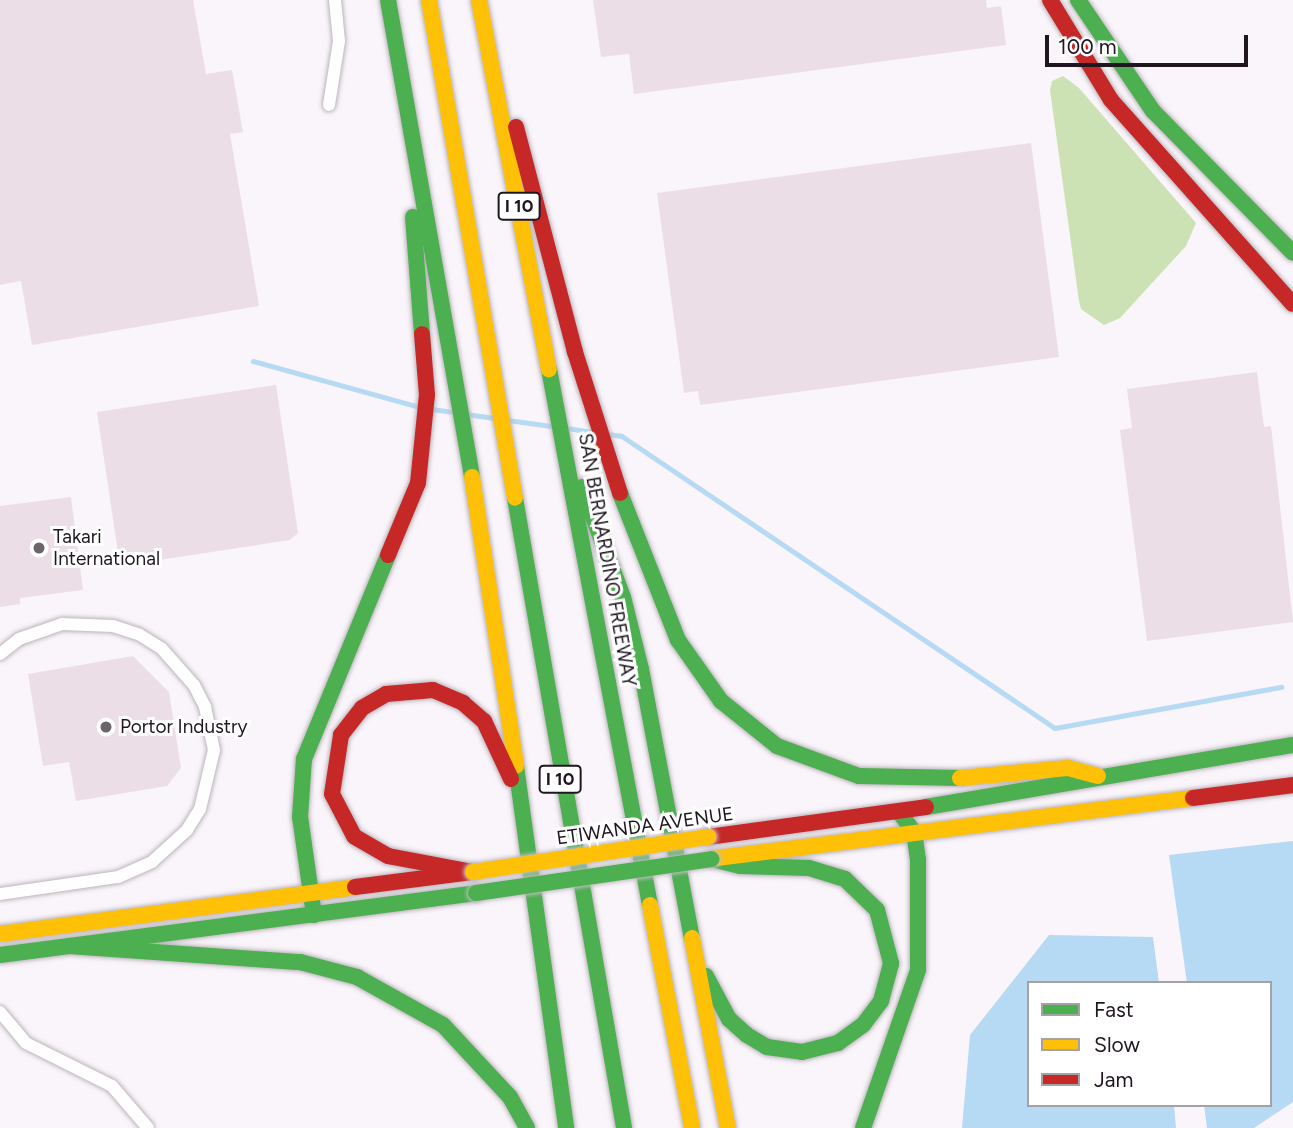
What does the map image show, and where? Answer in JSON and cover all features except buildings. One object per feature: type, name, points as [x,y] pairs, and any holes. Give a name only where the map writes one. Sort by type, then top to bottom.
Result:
[{"type":"main road","points":[[314,915],[300,817],[304,759],[408,515],[427,419],[414,225],[381,0]]},
{"type":"main road","points":[[388,0],[464,426],[531,857],[566,1128]]},
{"type":"main road","name":"I 10","points":[[429,0],[624,1128]]},
{"type":"main road","points":[[481,0],[595,416],[678,640],[721,701],[778,746],[831,770],[882,779],[934,780],[1068,768],[1098,776]]},
{"type":"main road","name":"SAN BERNARDINO FREEWAY","points":[[481,0],[692,1128]]},
{"type":"main road","points":[[1050,0],[1111,100],[1269,271],[1293,304]]},
{"type":"main road","points":[[1078,0],[1153,111],[1293,254]]},
{"type":"main road","points":[[563,438],[623,597],[688,914],[728,1128]]},
{"type":"main road","points":[[472,872],[377,852],[363,845],[340,816],[331,783],[337,745],[354,716],[373,701],[401,690],[433,690],[476,713],[499,745],[531,857]]},
{"type":"main road","name":"ETIWANDA AVENUE","points":[[0,934],[899,812],[1098,776],[1293,745]]},
{"type":"main road","points":[[0,955],[314,915],[914,832],[1293,785]]},
{"type":"main road","points":[[863,1128],[918,970],[914,832],[899,812]]},
{"type":"main road","points":[[688,914],[716,999],[729,1019],[767,1047],[802,1052],[828,1047],[857,1031],[881,1001],[890,972],[890,943],[877,909],[859,889],[809,868],[740,866],[712,859]]},
{"type":"main road","points":[[69,946],[300,962],[357,977],[443,1026],[510,1097],[527,1128]]},
{"type":"street","points":[[329,105],[339,41],[335,0]]},
{"type":"street","points":[[0,654],[19,639],[62,624],[113,626],[139,635],[181,666],[205,707],[213,739],[208,789],[187,830],[170,848],[118,877],[0,894]]},
{"type":"street","points":[[0,1012],[26,1043],[111,1086],[148,1128]]},
{"type":"green space","points":[[1063,76],[1079,88],[1196,223],[1186,246],[1120,318],[1104,325],[1081,309],[1079,301],[1050,90],[1052,81]]},
{"type":"water","points":[[1293,841],[1293,1102],[1254,1128],[1207,1128],[1204,1107],[1272,1107],[1272,981],[1187,981],[1169,855]]},
{"type":"water","points":[[1049,935],[1153,937],[1159,981],[1027,981],[1027,1107],[1174,1107],[1176,1128],[962,1128],[970,1035]]},
{"type":"waterway","points":[[253,361],[420,407]]},
{"type":"waterway","points":[[432,409],[454,412]]},
{"type":"waterway","points":[[466,414],[496,418]]},
{"type":"waterway","points":[[508,420],[551,426]]},
{"type":"waterway","points":[[567,428],[593,432]]},
{"type":"waterway","points":[[608,434],[622,436],[1055,728],[1281,687]]},
{"type":"traffic: fast","points":[[388,0],[472,477]]},
{"type":"traffic: fast","points":[[1078,0],[1153,111],[1293,253]]},
{"type":"traffic: fast","points":[[413,217],[422,334]]},
{"type":"traffic: fast","points":[[549,369],[650,905]]},
{"type":"traffic: fast","points":[[582,487],[623,597],[641,669],[692,938]]},
{"type":"traffic: fast","points":[[620,493],[678,640],[721,701],[777,746],[859,776],[960,778]]},
{"type":"traffic: fast","points":[[515,498],[624,1128]]},
{"type":"traffic: fast","points":[[314,915],[300,817],[304,759],[388,555]]},
{"type":"traffic: fast","points":[[926,807],[1293,745]]},
{"type":"traffic: fast","points":[[516,766],[566,1128]]},
{"type":"traffic: fast","points":[[863,1128],[918,970],[918,860],[914,832],[899,812]]},
{"type":"traffic: fast","points":[[706,976],[729,1019],[747,1035],[767,1047],[802,1052],[838,1043],[863,1025],[881,1001],[891,963],[877,910],[845,879],[809,868],[740,866],[712,859]]},
{"type":"traffic: fast","points":[[476,893],[712,859]]},
{"type":"traffic: fast","points":[[0,955],[476,893]]},
{"type":"traffic: fast","points":[[69,946],[300,962],[357,977],[443,1025],[510,1097],[527,1128]]},
{"type":"traffic: slow","points":[[429,0],[515,498]]},
{"type":"traffic: slow","points":[[479,0],[549,369]]},
{"type":"traffic: slow","points":[[472,477],[516,766]]},
{"type":"traffic: slow","points":[[960,778],[1068,768],[1098,776]]},
{"type":"traffic: slow","points":[[717,858],[1193,798]]},
{"type":"traffic: slow","points":[[473,872],[708,837]]},
{"type":"traffic: slow","points":[[0,934],[355,887]]},
{"type":"traffic: slow","points":[[650,905],[692,1128]]},
{"type":"traffic: slow","points":[[692,938],[728,1128]]},
{"type":"traffic: jam","points":[[1050,0],[1111,100],[1293,304]]},
{"type":"traffic: jam","points":[[516,127],[575,352],[620,493]]},
{"type":"traffic: jam","points":[[388,555],[418,483],[427,395],[422,334]]},
{"type":"traffic: jam","points":[[473,872],[388,856],[354,836],[332,794],[341,735],[362,708],[386,694],[433,690],[463,703],[484,721],[511,779]]},
{"type":"traffic: jam","points":[[1193,798],[1293,785]]},
{"type":"traffic: jam","points":[[708,837],[926,807]]},
{"type":"traffic: jam","points":[[355,887],[472,872]]},
{"type":"place","name":"Takari International","points":[[39,548]]},
{"type":"place","name":"Portor Industry","points":[[106,727]]}]
